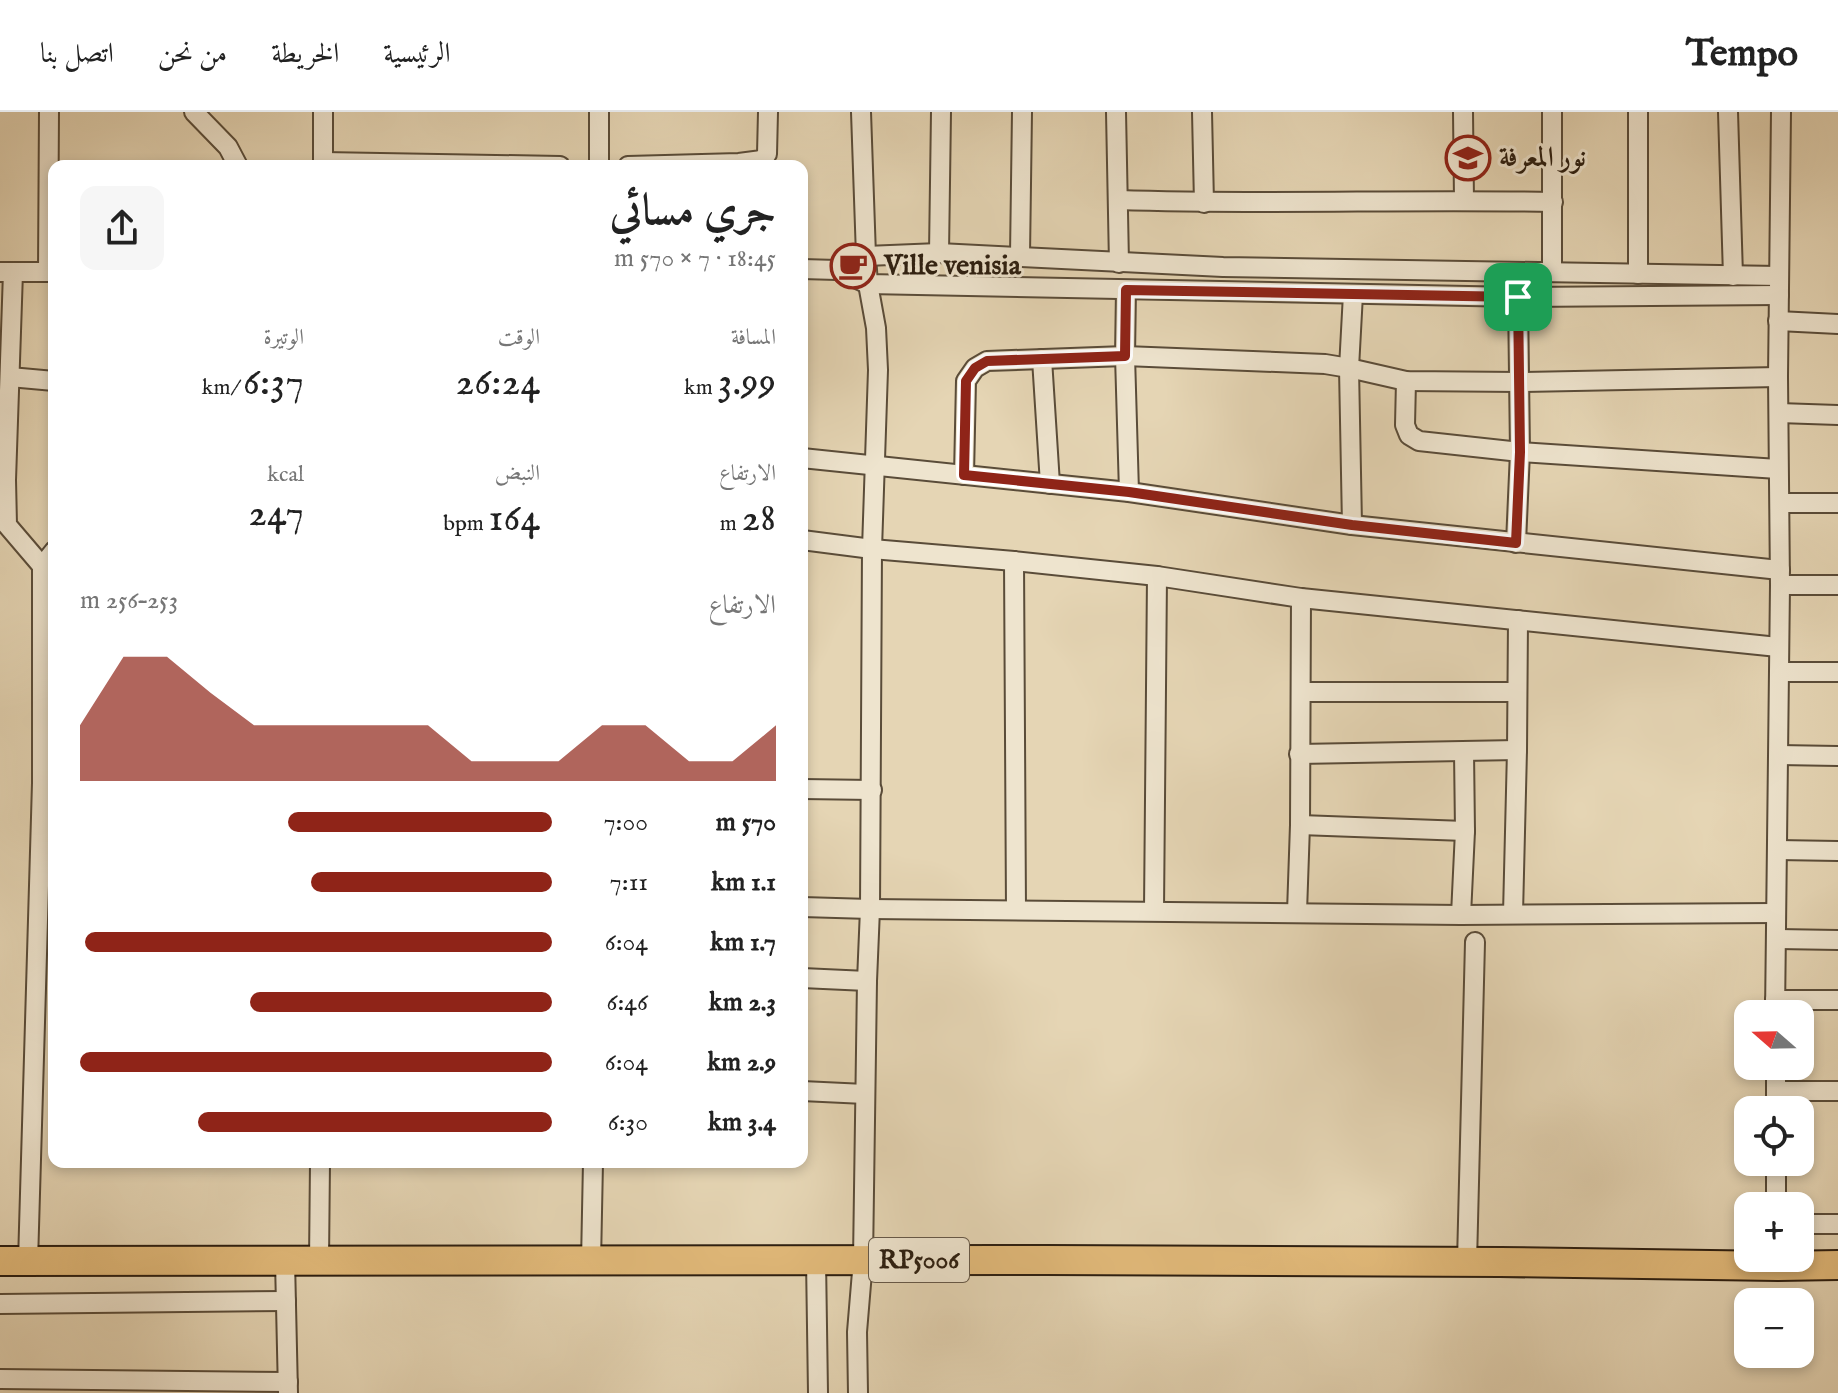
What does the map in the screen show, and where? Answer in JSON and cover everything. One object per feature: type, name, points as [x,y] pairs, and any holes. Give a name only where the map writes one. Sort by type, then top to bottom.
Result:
[{"type":"main road","name":"RP5006","points":[[14,1261],[1734,1262]]},
{"type":"main road","name":"RP5006","points":[[1814,1264],[1838,1265]]},
{"type":"street","points":[[49,112],[50,160]]},
{"type":"street","points":[[194,112],[228,147],[235,160]]},
{"type":"street","points":[[323,112],[323,160]]},
{"type":"street","points":[[599,112],[599,160]]},
{"type":"street","points":[[762,160],[767,154],[768,112]]},
{"type":"street","points":[[858,1393],[857,1332],[863,1260],[870,909],[872,549],[877,349],[866,256],[861,112]]},
{"type":"street","points":[[939,253],[941,112]]},
{"type":"street","points":[[1020,255],[1022,112]]},
{"type":"street","points":[[1116,112],[1119,263]]},
{"type":"street","points":[[1202,112],[1204,203]]},
{"type":"street","points":[[1463,112],[1464,200]]},
{"type":"street","points":[[1552,112],[1552,272]]},
{"type":"street","points":[[1638,112],[1638,274]]},
{"type":"street","points":[[1728,112],[1733,276]]},
{"type":"street","points":[[1775,1000],[1780,672],[1778,321],[1781,112]]},
{"type":"street","points":[[1119,200],[1204,203],[1553,202]]},
{"type":"street","points":[[837,270],[866,256],[939,253],[1223,267],[1733,276],[1779,286]]},
{"type":"street","points":[[808,269],[837,270],[868,284],[1518,297],[1779,286]]},
{"type":"street","points":[[14,1261],[46,972],[48,784],[42,566],[7,525],[4,408],[10,377],[6,272],[48,272]]},
{"type":"street","points":[[1126,290],[1129,492]]},
{"type":"street","points":[[1352,525],[1349,368],[1353,294]]},
{"type":"street","points":[[1516,543],[1520,452],[1518,297]]},
{"type":"street","points":[[1778,321],[1838,324]]},
{"type":"street","points":[[964,475],[966,381],[980,364],[987,361],[1125,356],[1325,364],[1406,381],[1778,377]]},
{"type":"street","points":[[1042,359],[1050,484]]},
{"type":"street","points":[[10,377],[48,380]]},
{"type":"street","points":[[1406,381],[1405,425],[1409,435],[1419,441],[1520,452],[1778,469]]},
{"type":"street","points":[[1779,413],[1838,415]]},
{"type":"street","points":[[808,459],[1129,492],[1352,525],[1838,585]]},
{"type":"street","points":[[1780,503],[1838,503]]},
{"type":"street","points":[[808,541],[1157,576],[1301,598],[1778,647]]},
{"type":"street","points":[[42,566],[48,558]]},
{"type":"street","points":[[1014,561],[1016,910]]},
{"type":"street","points":[[1154,911],[1157,576]]},
{"type":"street","points":[[1297,912],[1301,598]]},
{"type":"street","points":[[1513,914],[1518,620]]},
{"type":"street","points":[[1780,672],[1838,672]]},
{"type":"street","points":[[1301,692],[1517,692]]},
{"type":"street","points":[[1299,754],[1517,750]]},
{"type":"street","points":[[1461,915],[1465,831],[1464,752]]},
{"type":"street","points":[[1779,755],[1838,756]]},
{"type":"street","points":[[808,789],[872,790]]},
{"type":"street","points":[[1300,825],[1465,831]]},
{"type":"street","points":[[1777,850],[1838,851]]},
{"type":"street","points":[[808,907],[1461,915],[1776,913]]},
{"type":"street","points":[[1777,939],[1838,940]]},
{"type":"street","points":[[1467,1262],[1475,942]]},
{"type":"street","points":[[808,978],[867,981]]},
{"type":"street","points":[[1814,1003],[1838,1000]]},
{"type":"street","points":[[1777,1080],[1777,1096]]},
{"type":"street","points":[[34,1087],[48,1087]]},
{"type":"street","points":[[808,1091],[865,1094]]},
{"type":"street","points":[[1777,1091],[1838,1091]]},
{"type":"street","points":[[319,1261],[320,1168]]},
{"type":"street","points":[[591,1262],[593,1168]]},
{"type":"street","points":[[1814,1224],[1838,1224]]},
{"type":"street","points":[[816,1260],[818,1393]]},
{"type":"street","points":[[0,1379],[68,1386],[288,1388],[285,1261]]},
{"type":"street","points":[[0,1304],[286,1301]]},
{"type":"place","name":"نور المعرفة","points":[[1468,158]]},
{"type":"place","name":"Ville venisia","points":[[853,266]]},
{"type":"route","points":[[1126,290],[1518,297],[1520,452],[1516,543],[1352,525],[1129,492],[964,475],[966,381],[975,368],[987,361],[1125,356],[1126,290]]}]
